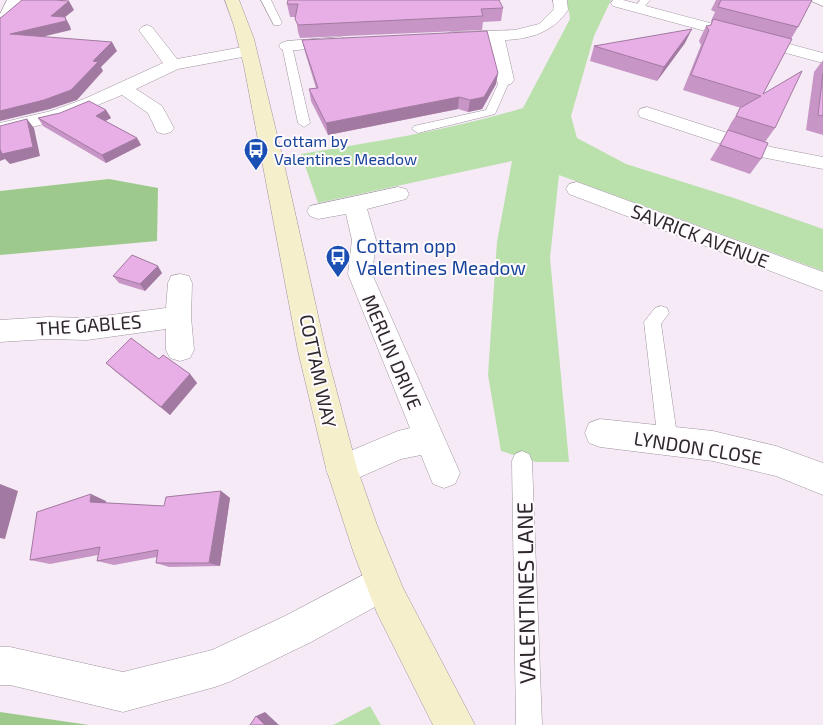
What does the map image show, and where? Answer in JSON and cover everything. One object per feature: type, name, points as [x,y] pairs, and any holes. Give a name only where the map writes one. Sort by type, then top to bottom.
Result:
[{"type":"main road","name":"COTTAM WAY","points":[[232,0],[248,51],[280,188],[314,360],[331,434],[342,470],[382,583],[421,664],[455,725]]},
{"type":"street","points":[[438,38],[516,35],[544,27],[561,10],[560,0]]},
{"type":"street","points":[[0,23],[7,14],[9,2]]},
{"type":"street","points":[[618,3],[642,4],[818,57],[823,38]]},
{"type":"street","points":[[147,30],[173,65]]},
{"type":"street","points":[[496,36],[505,80]]},
{"type":"street","points":[[287,46],[360,41]]},
{"type":"street","points":[[0,129],[57,115],[90,103],[173,65],[248,51]]},
{"type":"street","points":[[123,88],[156,110],[164,128]]},
{"type":"street","points":[[646,113],[768,153],[823,162]]},
{"type":"street","name":"SAVRICK AVENUE","points":[[577,189],[823,282]]},
{"type":"street","points":[[318,211],[356,205],[398,194]]},
{"type":"street","name":"MERLIN DRIVE","points":[[356,205],[364,240],[360,274],[444,473]]},
{"type":"street","points":[[180,284],[178,317],[180,350]]},
{"type":"street","name":"THE GABLES","points":[[0,331],[48,328],[87,329],[178,317]]},
{"type":"street","name":"LYNDON CLOSE","points":[[600,433],[713,446],[776,461],[823,479]]},
{"type":"street","points":[[342,470],[398,445],[429,439]]},
{"type":"street","points":[[0,666],[10,666],[123,692],[215,668],[298,629],[382,583]]},
{"type":"lane","points":[[266,0],[277,23]]},
{"type":"lane","points":[[814,0],[823,3]]},
{"type":"lane","points":[[287,46],[304,122]]},
{"type":"lane","points":[[418,129],[491,112],[505,80]]},
{"type":"lane","points":[[661,313],[652,322],[668,442]]},
{"type":"lane","name":"VALENTINES LANE","points":[[522,461],[529,725]]},
{"type":"green space","points":[[567,0],[611,0],[594,36],[571,116],[577,138],[626,164],[734,198],[823,229],[823,271],[559,175],[550,258],[569,462],[536,462],[501,451],[488,375],[497,242],[512,161],[318,203],[301,154],[440,129],[523,108],[570,19]]},
{"type":"green space","points":[[109,179],[158,188],[157,241],[0,255],[0,191]]},
{"type":"green space","points":[[370,706],[381,725],[333,725]]},
{"type":"green space","points":[[0,712],[89,725],[0,725]]},
{"type":"building","points":[[22,0],[69,1],[51,16],[65,17],[66,21],[10,34],[112,42],[93,61],[98,62],[71,90],[44,100],[0,111],[0,18]]},
{"type":"building","points":[[288,0],[499,0],[503,8],[481,9],[483,16],[298,25],[295,19],[298,4],[287,4]]},
{"type":"building","points":[[721,0],[812,0],[798,27],[718,7]]},
{"type":"building","points":[[713,19],[792,39],[763,94],[802,71],[775,128],[736,116],[740,108],[761,96],[691,75],[709,30],[706,26],[711,25]]},
{"type":"building","points":[[692,29],[664,67],[594,46]]},
{"type":"building","points":[[487,31],[498,73],[484,97],[470,100],[459,97],[326,123],[309,89],[318,88],[302,40]]},
{"type":"building","points":[[823,73],[823,116],[818,115]]},
{"type":"building","points":[[89,101],[106,110],[96,116],[137,138],[102,155],[38,118],[60,113]]},
{"type":"building","points":[[27,119],[33,147],[2,154],[0,149],[0,126]]},
{"type":"building","points":[[728,130],[768,143],[761,159],[720,145]]},
{"type":"building","points":[[132,255],[158,266],[140,284],[113,276]]},
{"type":"building","points":[[131,338],[159,359],[163,355],[190,374],[161,407],[106,363]]},
{"type":"building","points":[[221,491],[209,563],[156,563],[158,550],[97,561],[100,547],[30,560],[37,512],[91,494],[90,502],[164,506],[166,497]]},
{"type":"building","points":[[256,716],[265,725],[250,725]]},
{"type":"place","name":"Cottam by Valentines Meadow","points":[[256,171]]},
{"type":"place","name":"Cottam opp Valentines Meadow","points":[[338,278]]}]
